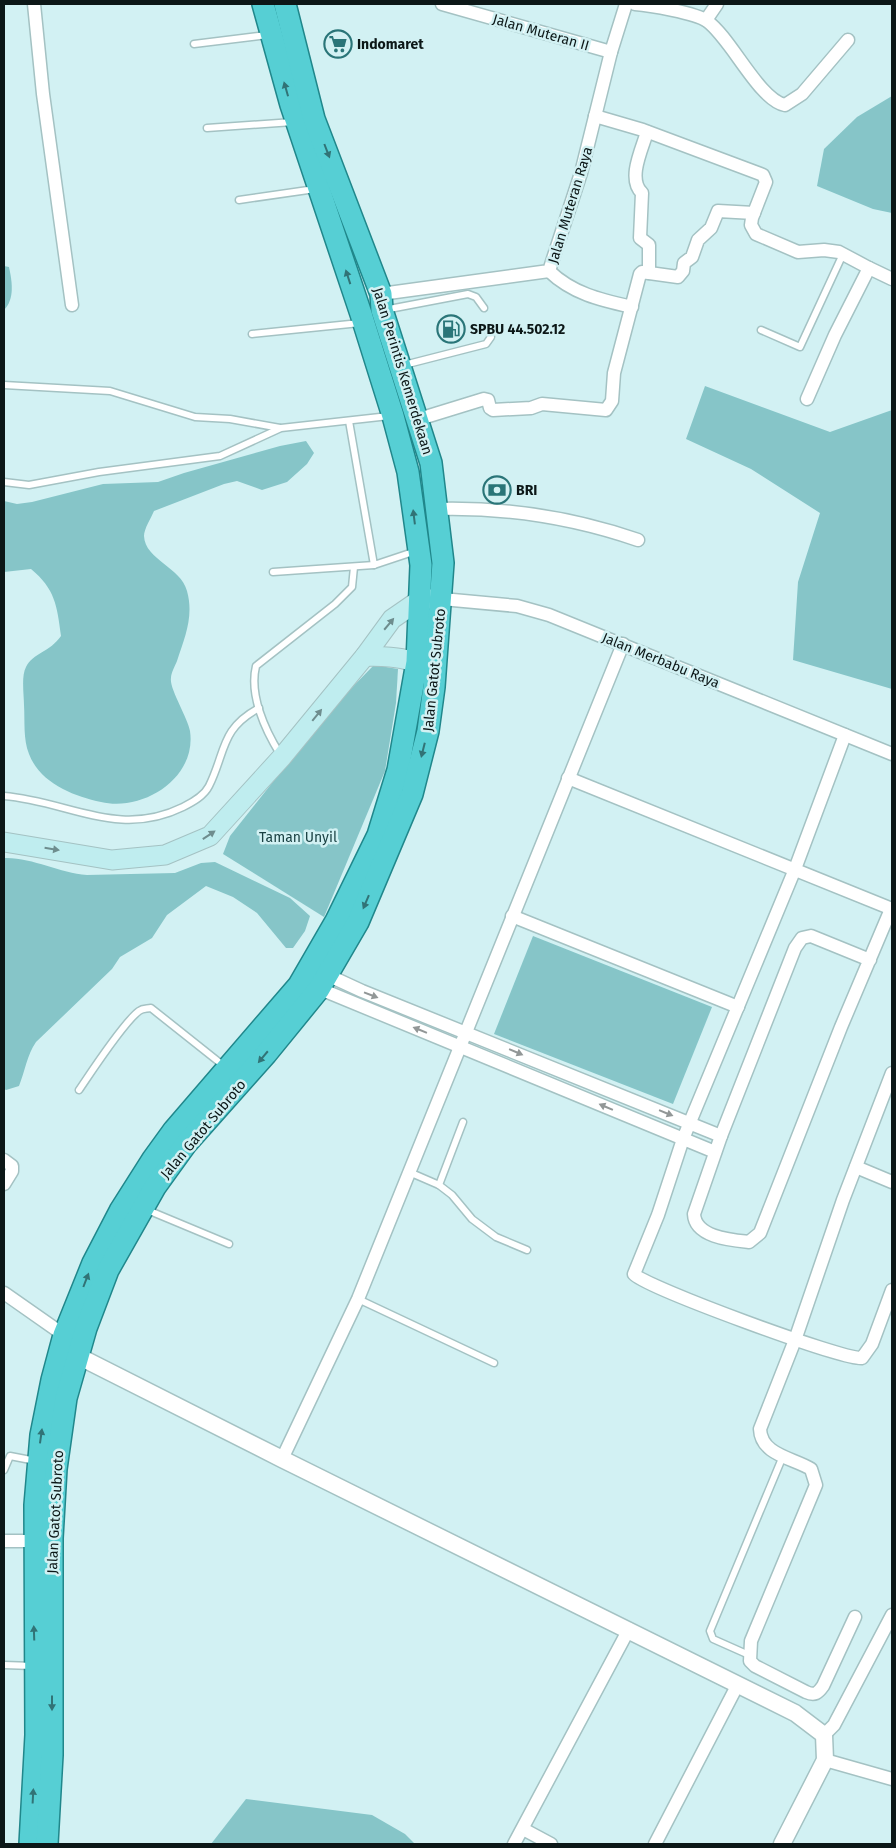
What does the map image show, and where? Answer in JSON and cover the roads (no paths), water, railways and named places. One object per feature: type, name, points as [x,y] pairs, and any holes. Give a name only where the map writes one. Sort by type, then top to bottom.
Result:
[{"type":"highway","name":"Jalan Perintis Kemerdekaan","points":[[263,4],[281,34],[306,120],[372,311],[390,370],[418,420],[431,464],[443,563]]},
{"type":"highway","name":"Jalan Perintis Kemerdekaan","points":[[281,34],[285,4]]},
{"type":"highway","name":"Jalan Perintis Kemerdekaan","points":[[390,370],[393,416],[408,472],[420,558]]},
{"type":"highway","name":"Jalan Gatot Subroto","points":[[47,1844],[52,1755],[44,1666],[44,1541],[34,1505],[48,1462],[41,1435],[52,1380],[68,1346],[142,1208],[235,1076],[358,922],[412,794],[428,731],[434,687],[431,599],[420,558]]},
{"type":"highway","name":"Jalan Gatot Subroto","points":[[314,978],[336,921],[378,835],[398,770],[417,662],[431,599],[443,563]]},
{"type":"highway","name":"Jalan Gatot Subroto","points":[[68,1346],[92,1263],[120,1211],[174,1130],[235,1076]]},
{"type":"highway","name":"Jalan Gatot Subroto","points":[[30,1844],[36,1735],[44,1666]]},
{"type":"main road","points":[[4,842],[112,860],[165,855],[210,836],[282,757],[365,656],[392,619],[431,599]]},
{"type":"main road","points":[[365,656],[397,657],[417,662],[428,669],[434,687]]},
{"type":"street","points":[[34,4],[43,94],[72,305]]},
{"type":"street","name":"Jalan Muteran II","points":[[442,4],[470,8],[611,52]]},
{"type":"street","name":"Jalan Muteran Raya","points":[[372,311],[549,272],[581,174],[611,52],[626,4]]},
{"type":"street","points":[[635,4],[706,20],[724,38],[767,95],[778,104],[785,105],[802,94],[848,40]]},
{"type":"street","points":[[706,20],[717,4]]},
{"type":"street","points":[[595,116],[647,132],[763,175],[766,182],[754,213],[751,225],[753,231],[774,243],[798,252],[824,250],[843,254],[892,279]]},
{"type":"street","points":[[647,132],[635,180],[642,196],[640,238],[649,245],[649,273]]},
{"type":"street","points":[[418,420],[484,399],[488,400],[490,408],[494,410],[531,408],[542,404],[606,410],[612,401],[614,374],[642,272],[673,278],[681,275],[684,263],[692,257],[698,240],[711,228],[718,211],[754,213]]},
{"type":"street","points":[[807,399],[835,334],[869,268]]},
{"type":"street","points":[[549,272],[567,286],[586,296],[632,307]]},
{"type":"street","points":[[436,509],[475,508],[553,516],[638,540]]},
{"type":"street","name":"Jalan Merbabu Raya","points":[[431,599],[518,606],[536,611],[623,644],[892,754]]},
{"type":"street","points":[[282,1460],[358,1299],[623,644]]},
{"type":"street","points":[[845,736],[795,869],[684,1139],[658,1215],[634,1274],[705,1306],[795,1340],[856,1359],[862,1358],[872,1344],[892,1290]]},
{"type":"street","points":[[568,778],[892,909],[870,960],[841,1027],[760,1234],[749,1242],[722,1237],[699,1229],[694,1224],[694,1214],[715,1152],[790,961],[802,938],[811,936],[870,960]]},
{"type":"street","points":[[512,916],[738,1008]]},
{"type":"street","points":[[314,978],[362,991],[721,1136]]},
{"type":"street","points":[[314,978],[459,1046],[715,1152]]},
{"type":"street","points":[[531,1076],[537,1061]]},
{"type":"street","points":[[855,1617],[818,1693],[812,1695],[755,1666],[749,1654],[751,1641],[816,1485],[814,1473],[811,1469],[767,1447],[760,1436],[760,1429],[795,1340],[856,1167],[892,1073]]},
{"type":"street","points":[[4,1160],[12,1166],[12,1171],[4,1184]]},
{"type":"street","points":[[856,1167],[892,1182]]},
{"type":"street","points":[[4,1293],[68,1346],[140,1389],[738,1684],[795,1713],[824,1735]]},
{"type":"street","points":[[4,1541],[44,1541]]},
{"type":"street","points":[[782,1844],[825,1760],[824,1735],[834,1725],[892,1614]]},
{"type":"street","points":[[514,1844],[629,1629]]},
{"type":"street","points":[[655,1844],[738,1684]]},
{"type":"street","points":[[825,1760],[892,1779]]},
{"type":"street","points":[[523,1829],[551,1844]]},
{"type":"lane","points":[[194,44],[281,34]]},
{"type":"lane","points":[[207,128],[306,120]]},
{"type":"lane","points":[[239,200],[329,187]]},
{"type":"lane","points":[[761,330],[800,347],[843,254]]},
{"type":"lane","points":[[252,334],[468,294],[476,296],[484,308]]},
{"type":"lane","points":[[390,370],[486,344],[491,337],[489,332]]},
{"type":"lane","points":[[4,385],[110,391],[195,417],[230,419],[281,428],[393,416]]},
{"type":"lane","points":[[349,421],[374,565]]},
{"type":"lane","points":[[4,482],[29,485],[99,472],[220,456],[281,428]]},
{"type":"lane","points":[[273,572],[354,567],[420,558]]},
{"type":"lane","points":[[282,757],[270,737],[259,708],[253,679],[256,666],[335,604],[352,587],[354,567]]},
{"type":"lane","points":[[4,796],[23,798],[80,813],[122,821],[167,815],[197,800],[208,788],[223,745],[243,717],[259,708]]},
{"type":"lane","points":[[79,1090],[117,1037],[138,1012],[151,1008],[235,1076]]},
{"type":"lane","points":[[439,1184],[463,1122]]},
{"type":"lane","points":[[410,1172],[439,1184],[452,1195],[472,1219],[496,1237],[527,1250]]},
{"type":"lane","points":[[142,1208],[229,1244]]},
{"type":"lane","points":[[358,1299],[494,1363]]},
{"type":"lane","points":[[4,1470],[10,1456],[48,1462]]},
{"type":"lane","points":[[749,1654],[712,1639],[710,1631],[784,1456]]},
{"type":"lane","points":[[4,1665],[44,1666]]},
{"type":"place","name":"Indomaret","points":[[338,44]]},
{"type":"place","name":"SPBU 44.502.12","points":[[451,329]]},
{"type":"place","name":"BRI","points":[[497,490]]},
{"type":"park label","name":"Taman Unyil","points":[[298,837]]}]
